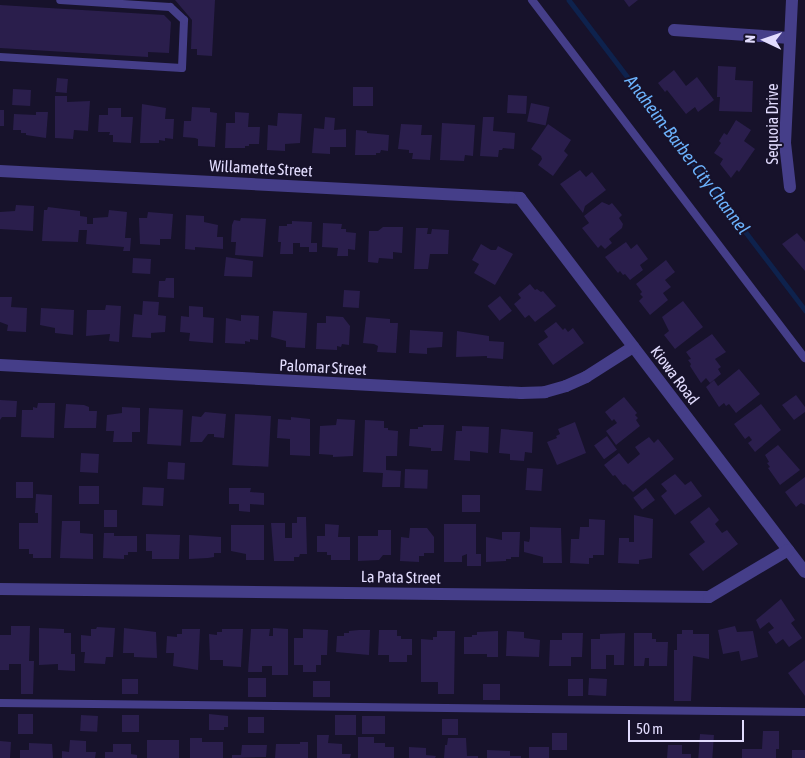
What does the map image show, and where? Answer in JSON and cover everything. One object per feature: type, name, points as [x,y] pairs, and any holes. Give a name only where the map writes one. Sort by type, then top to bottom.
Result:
[{"type":"street","name":"Sequoia Drive","points":[[790,187],[785,143],[792,0]]},
{"type":"street","points":[[674,30],[790,38]]},
{"type":"street","name":"Willamette Street","points":[[0,171],[520,198]]},
{"type":"street","name":"Kiowa Road","points":[[520,198],[805,572]]},
{"type":"street","name":"Palomar Street","points":[[0,365],[521,393],[546,392],[566,386],[586,377],[634,347]]},
{"type":"street","name":"La Pata Street","points":[[0,589],[709,597],[788,550]]},
{"type":"lane","points":[[0,57],[182,68],[184,20],[170,7],[60,0]]},
{"type":"lane","points":[[532,0],[805,358]]},
{"type":"lane","points":[[0,703],[805,712]]},
{"type":"building","points":[[175,0],[215,0],[212,56],[197,55],[197,49],[191,49],[192,20]]},
{"type":"building","points":[[624,0],[638,0],[629,7]]},
{"type":"building","points":[[0,5],[164,15],[171,22],[169,53],[148,52],[148,57],[0,48]]},
{"type":"building","points":[[718,66],[736,67],[735,80],[753,81],[752,112],[719,111],[720,97],[717,97]]},
{"type":"building","points":[[674,70],[686,86],[697,77],[714,100],[698,112],[695,107],[686,114],[667,90],[665,92],[658,83]]},
{"type":"building","points":[[57,78],[68,79],[67,93],[56,92]]},
{"type":"building","points":[[353,87],[373,87],[373,106],[353,106]]},
{"type":"building","points":[[13,89],[31,90],[30,106],[12,105]]},
{"type":"building","points":[[508,95],[527,96],[526,114],[507,113]]},
{"type":"building","points":[[55,96],[67,96],[67,102],[90,101],[88,131],[74,130],[73,139],[55,138]]},
{"type":"building","points":[[531,103],[550,107],[546,126],[527,122]]},
{"type":"building","points":[[142,104],[166,108],[165,119],[174,119],[173,139],[165,138],[165,141],[159,140],[159,143],[140,143]]},
{"type":"building","points":[[192,107],[210,108],[210,112],[217,113],[215,147],[198,146],[198,139],[183,137],[184,121],[191,121]]},
{"type":"building","points":[[108,108],[121,108],[121,117],[133,117],[131,143],[113,142],[113,135],[109,135],[110,132],[98,132],[99,115],[108,115]]},
{"type":"building","points":[[0,110],[4,110],[4,126],[0,126]]},
{"type":"building","points":[[36,112],[48,112],[46,138],[26,135],[26,133],[21,133],[21,130],[13,130],[14,114],[36,115]]},
{"type":"building","points":[[235,112],[249,113],[248,127],[260,127],[259,144],[249,144],[245,148],[225,148],[226,123],[235,123]]},
{"type":"building","points":[[278,113],[302,114],[300,143],[285,144],[285,151],[267,150],[268,125],[277,126]]},
{"type":"building","points":[[325,117],[335,118],[334,130],[346,129],[346,147],[330,147],[330,154],[312,153],[314,128],[324,129]]},
{"type":"building","points":[[483,117],[494,117],[493,131],[515,133],[514,149],[503,148],[499,150],[498,157],[480,156]]},
{"type":"building","points":[[736,120],[751,130],[744,141],[755,149],[739,172],[737,170],[731,178],[720,164],[723,159],[714,153],[721,143],[719,141],[724,133],[727,135]]},
{"type":"building","points":[[442,123],[475,125],[473,156],[465,155],[464,161],[440,160]]},
{"type":"building","points":[[401,124],[422,125],[421,135],[432,135],[430,160],[412,159],[413,153],[409,153],[409,150],[398,149]]},
{"type":"building","points":[[548,124],[571,140],[564,151],[568,155],[553,176],[538,165],[542,159],[541,156],[531,149]]},
{"type":"building","points":[[356,130],[389,135],[388,151],[381,150],[376,155],[355,155]]},
{"type":"building","points":[[580,170],[586,177],[592,172],[606,190],[585,206],[583,213],[560,184]]},
{"type":"building","points":[[602,202],[609,205],[612,203],[622,215],[619,218],[623,224],[622,228],[609,239],[612,243],[605,249],[601,245],[598,248],[582,228],[589,223],[584,216]]},
{"type":"building","points":[[16,205],[34,206],[33,231],[0,229],[0,212],[15,211]]},
{"type":"building","points":[[48,207],[80,211],[80,216],[87,217],[87,224],[93,224],[93,218],[108,217],[109,210],[127,212],[125,238],[131,238],[130,251],[123,251],[124,247],[86,244],[87,230],[79,230],[78,242],[42,241],[44,210],[47,210]]},
{"type":"building","points":[[148,212],[173,214],[171,239],[160,239],[160,245],[140,244],[139,218],[147,218]]},
{"type":"building","points":[[186,215],[204,216],[204,222],[218,225],[217,237],[223,237],[223,249],[195,247],[195,250],[185,249]]},
{"type":"building","points":[[241,218],[266,219],[263,257],[235,255],[236,242],[231,242],[232,225],[234,220],[240,221]]},
{"type":"building","points":[[292,221],[312,222],[311,243],[317,243],[317,252],[309,252],[309,247],[300,247],[300,243],[293,243],[293,254],[280,254],[281,242],[278,242],[279,226],[287,226],[287,224],[292,224]]},
{"type":"building","points":[[323,223],[342,224],[341,229],[346,229],[346,232],[356,233],[355,250],[348,249],[348,256],[337,256],[338,248],[322,247]]},
{"type":"building","points":[[383,227],[403,227],[402,253],[393,252],[393,259],[379,258],[378,263],[368,262],[369,231],[378,231]]},
{"type":"building","points":[[416,228],[428,228],[427,234],[431,234],[432,229],[449,230],[448,254],[430,254],[428,269],[414,269]]},
{"type":"building","points":[[797,233],[805,242],[805,271],[782,244]]},
{"type":"building","points":[[626,242],[631,249],[637,244],[648,259],[640,265],[643,270],[630,280],[620,271],[618,273],[605,257]]},
{"type":"building","points":[[481,244],[491,250],[496,250],[498,246],[513,254],[495,285],[474,273],[479,264],[472,260]]},
{"type":"building","points":[[226,257],[253,261],[252,277],[224,276]]},
{"type":"building","points":[[133,258],[151,259],[150,274],[132,273]]},
{"type":"building","points":[[666,260],[675,272],[665,280],[671,287],[663,293],[668,300],[650,315],[639,301],[643,297],[636,284]]},
{"type":"building","points":[[166,278],[174,278],[174,298],[158,297],[159,281],[165,281]]},
{"type":"building","points":[[530,284],[535,290],[543,291],[556,306],[535,322],[529,315],[525,318],[514,304],[521,298],[518,294]]},
{"type":"building","points":[[344,290],[360,291],[359,308],[343,307]]},
{"type":"building","points":[[500,296],[512,311],[500,321],[488,306]]},
{"type":"building","points":[[0,297],[12,297],[11,307],[27,308],[26,332],[7,331],[8,325],[0,322]]},
{"type":"building","points":[[143,301],[159,302],[158,315],[166,316],[165,332],[151,333],[151,338],[132,337],[134,314],[142,315]]},
{"type":"building","points":[[683,301],[703,327],[675,349],[664,335],[669,331],[662,317]]},
{"type":"building","points":[[106,305],[121,306],[119,342],[109,341],[110,334],[86,336],[87,310],[105,310]]},
{"type":"building","points":[[189,306],[203,307],[203,317],[214,318],[213,343],[189,341],[190,333],[180,332],[181,316],[189,317]]},
{"type":"building","points":[[41,308],[74,310],[73,335],[55,333],[55,328],[40,325]]},
{"type":"building","points":[[273,311],[307,313],[305,348],[286,347],[286,341],[271,337]]},
{"type":"building","points":[[241,315],[259,316],[258,340],[250,339],[250,342],[245,341],[245,344],[225,343],[226,318],[241,321]]},
{"type":"building","points":[[326,316],[343,317],[350,326],[349,345],[342,344],[341,347],[337,346],[337,350],[316,349],[317,323],[326,323]]},
{"type":"building","points":[[366,317],[390,319],[390,323],[398,323],[396,353],[377,352],[378,346],[363,343]]},
{"type":"building","points":[[556,322],[563,330],[565,328],[568,332],[573,328],[584,343],[553,365],[538,344],[548,337],[544,331]]},
{"type":"building","points":[[410,330],[443,332],[442,347],[427,348],[427,354],[409,353]]},
{"type":"building","points":[[457,331],[489,336],[489,341],[504,342],[503,359],[487,358],[487,356],[456,357]]},
{"type":"building","points":[[712,334],[726,352],[715,359],[721,367],[718,369],[721,374],[710,383],[706,378],[701,383],[690,366],[691,364],[688,360],[691,359],[686,352]]},
{"type":"building","points":[[739,369],[760,394],[736,413],[729,404],[726,406],[724,403],[719,407],[706,387],[714,380],[718,386]]},
{"type":"building","points":[[796,395],[805,407],[805,412],[794,420],[782,405]]},
{"type":"building","points":[[624,397],[637,413],[635,415],[638,418],[636,420],[640,426],[616,445],[606,431],[617,423],[614,419],[612,421],[605,412]]},
{"type":"building","points":[[0,400],[17,401],[16,417],[2,417],[0,420]]},
{"type":"building","points":[[38,403],[55,403],[54,438],[21,437],[22,410],[33,410],[33,407],[37,408]]},
{"type":"building","points":[[66,404],[84,405],[89,407],[89,411],[97,411],[96,428],[64,428]]},
{"type":"building","points":[[761,404],[781,430],[755,452],[748,443],[752,440],[749,436],[745,439],[734,424]]},
{"type":"building","points":[[122,407],[140,408],[140,432],[132,432],[132,442],[113,442],[114,431],[106,431],[107,415],[122,413]]},
{"type":"building","points":[[149,408],[183,410],[181,446],[147,444]]},
{"type":"building","points":[[205,412],[226,414],[224,438],[208,434],[202,442],[190,442],[192,416],[201,417]]},
{"type":"building","points":[[235,414],[271,416],[268,467],[232,465]]},
{"type":"building","points":[[291,417],[310,419],[310,456],[290,455],[290,439],[277,438],[278,419],[291,420]]},
{"type":"building","points":[[337,419],[355,420],[353,456],[333,457],[333,455],[319,454],[320,426],[336,425]]},
{"type":"building","points":[[365,420],[384,421],[384,428],[398,431],[397,456],[386,456],[386,470],[401,471],[400,487],[382,487],[383,473],[363,472]]},
{"type":"building","points":[[575,422],[586,453],[557,465],[547,442],[557,438],[556,436],[560,434],[558,429]]},
{"type":"building","points":[[423,425],[444,425],[442,451],[431,451],[431,448],[409,446],[410,429],[418,429],[418,427],[423,427]]},
{"type":"building","points":[[462,426],[489,427],[488,453],[470,451],[470,461],[454,460],[456,431],[462,431]]},
{"type":"building","points":[[501,429],[533,432],[532,453],[525,452],[524,461],[510,460],[510,454],[499,453]]},
{"type":"building","points":[[607,436],[617,450],[604,459],[594,445]]},
{"type":"building","points":[[649,437],[654,443],[658,439],[674,459],[633,492],[625,484],[623,485],[615,475],[613,476],[604,465],[619,453],[628,464],[640,454],[635,447]]},
{"type":"building","points":[[778,445],[800,470],[780,485],[768,468],[770,467],[767,463],[769,462],[765,455]]},
{"type":"building","points":[[81,453],[99,454],[98,473],[80,472]]},
{"type":"building","points":[[168,462],[185,463],[184,480],[167,479]]},
{"type":"building","points":[[527,468],[543,469],[541,491],[525,490]]},
{"type":"building","points":[[405,469],[428,470],[427,489],[404,488]]},
{"type":"building","points":[[675,474],[685,485],[691,481],[702,496],[675,515],[661,496],[667,491],[661,484]]},
{"type":"building","points":[[805,477],[805,505],[801,503],[796,507],[785,492]]},
{"type":"building","points":[[16,482],[33,482],[33,498],[16,498]]},
{"type":"building","points":[[79,486],[99,486],[99,504],[79,504]]},
{"type":"building","points":[[143,487],[164,488],[163,506],[142,505]]},
{"type":"building","points":[[229,488],[251,488],[250,492],[264,493],[264,505],[250,504],[250,512],[239,511],[239,504],[229,504]]},
{"type":"building","points":[[646,488],[655,500],[642,510],[633,498]]},
{"type":"building","points":[[36,494],[52,495],[51,558],[33,558],[33,554],[29,554],[29,549],[19,549],[19,523],[38,523],[38,513],[35,513]]},
{"type":"building","points":[[462,495],[480,495],[480,512],[462,512]]},
{"type":"building","points":[[709,507],[719,520],[715,524],[722,533],[727,530],[738,544],[703,571],[689,554],[705,542],[690,522]]},
{"type":"building","points":[[104,510],[117,510],[117,527],[104,527]]},
{"type":"building","points":[[634,515],[653,519],[652,558],[639,560],[639,564],[618,563],[619,538],[629,538],[629,542],[634,542]]},
{"type":"building","points":[[297,517],[306,517],[307,554],[300,554],[299,557],[294,557],[294,561],[274,561],[271,523],[285,523],[285,538],[292,538],[292,523],[297,523]]},
{"type":"building","points":[[589,519],[605,520],[604,555],[593,555],[593,558],[589,558],[589,564],[570,563],[571,539],[579,539],[580,527],[589,527]]},
{"type":"building","points":[[62,521],[80,521],[80,533],[93,534],[93,559],[60,558]]},
{"type":"building","points":[[325,524],[339,525],[338,537],[350,537],[350,560],[331,560],[331,555],[327,555],[327,552],[317,552],[317,536],[325,536]]},
{"type":"building","points":[[444,524],[476,524],[476,554],[481,554],[481,566],[467,566],[467,554],[462,556],[462,562],[444,562]]},
{"type":"building","points":[[231,525],[264,525],[264,560],[246,560],[246,554],[231,551]]},
{"type":"building","points":[[530,527],[561,528],[562,563],[543,563],[543,557],[524,552],[524,541],[529,542],[530,538]]},
{"type":"building","points":[[410,528],[427,528],[434,537],[434,553],[424,553],[424,556],[419,556],[419,562],[400,561],[401,537],[409,538]]},
{"type":"building","points":[[378,530],[391,530],[391,555],[383,555],[379,560],[358,561],[358,536],[378,536]]},
{"type":"building","points":[[502,532],[520,532],[519,557],[511,557],[511,559],[506,559],[506,561],[486,562],[486,537],[502,540]]},
{"type":"building","points":[[104,533],[114,533],[114,536],[137,536],[137,552],[128,552],[128,555],[124,555],[124,559],[103,558]]},
{"type":"building","points":[[146,534],[180,535],[179,559],[152,559],[152,551],[146,551]]},
{"type":"building","points":[[189,535],[221,537],[221,553],[214,553],[214,557],[189,559]]},
{"type":"building","points":[[781,599],[795,620],[791,623],[802,638],[789,647],[783,639],[776,644],[768,632],[774,628],[769,622],[760,629],[756,620]]},
{"type":"building","points":[[11,626],[30,626],[29,661],[34,661],[33,694],[21,694],[21,664],[9,664],[9,670],[0,670],[0,635],[11,635]]},
{"type":"building","points":[[735,626],[737,632],[753,631],[758,657],[741,661],[739,651],[723,654],[718,630]]},
{"type":"building","points":[[97,627],[115,628],[113,657],[106,657],[105,664],[84,663],[85,652],[81,652],[81,635],[91,636],[91,629],[96,629]]},
{"type":"building","points":[[39,628],[64,629],[64,633],[71,633],[71,654],[75,654],[75,671],[58,670],[58,664],[39,665]]},
{"type":"building","points":[[124,628],[156,632],[157,658],[134,657],[134,653],[123,653]]},
{"type":"building","points":[[273,628],[288,629],[288,675],[272,675],[272,666],[262,666],[262,672],[248,672],[251,629],[270,629],[269,636],[273,636]]},
{"type":"building","points":[[182,629],[200,629],[198,670],[173,666],[174,653],[166,653],[167,636],[177,637],[177,634],[182,634]]},
{"type":"building","points":[[222,629],[243,629],[241,667],[223,666],[223,660],[210,660],[209,634],[217,635],[217,632],[222,632]]},
{"type":"building","points":[[303,629],[328,630],[327,655],[321,655],[321,665],[316,665],[316,672],[303,672],[303,665],[294,665],[294,638],[303,638]]},
{"type":"building","points":[[370,630],[369,655],[336,652],[337,636],[344,636],[344,633],[349,633],[349,631]]},
{"type":"building","points":[[379,630],[397,630],[397,636],[401,636],[401,639],[412,639],[412,655],[407,655],[407,662],[389,662],[389,655],[378,655]]},
{"type":"building","points":[[682,630],[693,630],[693,634],[709,634],[709,659],[693,656],[691,701],[674,701],[674,650],[677,650],[677,634],[682,634]]},
{"type":"building","points":[[437,631],[455,631],[454,694],[438,694],[438,682],[421,682],[421,639],[433,640],[433,637],[437,637]]},
{"type":"building","points":[[498,631],[498,657],[487,657],[487,654],[464,654],[464,637],[472,637],[472,635],[477,635],[477,632]]},
{"type":"building","points":[[507,631],[524,632],[524,638],[540,640],[539,657],[506,656]]},
{"type":"building","points":[[562,633],[583,633],[582,657],[571,657],[571,666],[549,666],[550,640],[562,640]]},
{"type":"building","points":[[625,633],[624,665],[614,665],[614,655],[606,655],[606,669],[591,669],[591,639],[600,639],[600,634]]},
{"type":"building","points":[[634,633],[652,633],[652,639],[656,639],[656,642],[668,642],[667,666],[649,666],[649,658],[645,658],[644,666],[634,666]]},
{"type":"building","points":[[805,660],[805,696],[788,673]]},
{"type":"building","points":[[248,678],[266,678],[266,697],[248,697]]},
{"type":"building","points":[[589,678],[607,679],[606,696],[588,695]]},
{"type":"building","points":[[122,679],[138,679],[138,694],[122,694]]},
{"type":"building","points":[[568,679],[583,679],[583,696],[568,696]]},
{"type":"building","points":[[313,681],[330,681],[330,697],[313,697]]},
{"type":"building","points":[[483,684],[500,684],[500,700],[483,700]]},
{"type":"building","points":[[18,714],[33,714],[33,734],[18,734]]},
{"type":"building","points":[[209,714],[228,716],[228,727],[224,727],[224,730],[209,730]]},
{"type":"building","points":[[81,715],[98,716],[97,732],[80,731]]},
{"type":"building","points":[[122,715],[139,715],[139,732],[122,732]]},
{"type":"building","points":[[335,715],[356,715],[356,735],[335,735]]},
{"type":"building","points":[[362,716],[385,716],[385,734],[362,734]]},
{"type":"building","points":[[248,717],[264,717],[264,733],[248,733]]},
{"type":"building","points":[[442,719],[458,719],[458,735],[442,735]]},
{"type":"building","points":[[763,731],[779,731],[779,749],[776,749],[776,758],[742,758],[742,749],[762,749]]},
{"type":"building","points":[[552,733],[567,733],[567,750],[552,750]]},
{"type":"building","points":[[700,734],[714,735],[712,758],[698,758]]},
{"type":"building","points":[[317,735],[329,735],[328,743],[342,744],[342,754],[351,754],[350,758],[317,758]]},
{"type":"building","points":[[358,737],[374,737],[374,743],[385,743],[385,747],[394,747],[394,758],[358,758]]},
{"type":"building","points":[[190,738],[202,738],[202,742],[223,742],[223,758],[190,758]]},
{"type":"building","points":[[448,738],[466,738],[467,756],[478,756],[478,758],[444,758],[445,745],[447,745]]},
{"type":"building","points":[[70,740],[86,741],[86,752],[96,752],[95,758],[62,758],[62,751],[69,752]]},
{"type":"building","points":[[147,740],[179,740],[179,758],[147,758]]},
{"type":"building","points":[[0,741],[11,742],[10,758],[0,758]]},
{"type":"building","points":[[300,742],[308,742],[308,758],[275,758],[276,744],[300,744]]},
{"type":"building","points":[[29,743],[52,744],[53,758],[20,758],[20,750],[29,750]]},
{"type":"building","points":[[113,744],[131,744],[131,754],[137,755],[137,758],[105,758],[105,752],[113,752]]},
{"type":"building","points":[[242,745],[267,745],[266,757],[232,758],[232,755],[241,755]]},
{"type":"building","points":[[668,745],[682,745],[682,754],[691,754],[691,758],[667,758]]},
{"type":"building","points":[[409,747],[426,748],[426,755],[436,756],[435,758],[409,758]]},
{"type":"building","points":[[529,747],[549,747],[549,758],[529,758]]},
{"type":"building","points":[[487,750],[510,751],[510,756],[521,756],[521,758],[487,758]]},
{"type":"building","points":[[792,750],[805,750],[805,758],[792,758]]},
{"type":"waterway","name":"Anaheim-Barber City Channel","points":[[569,0],[805,310]]}]
